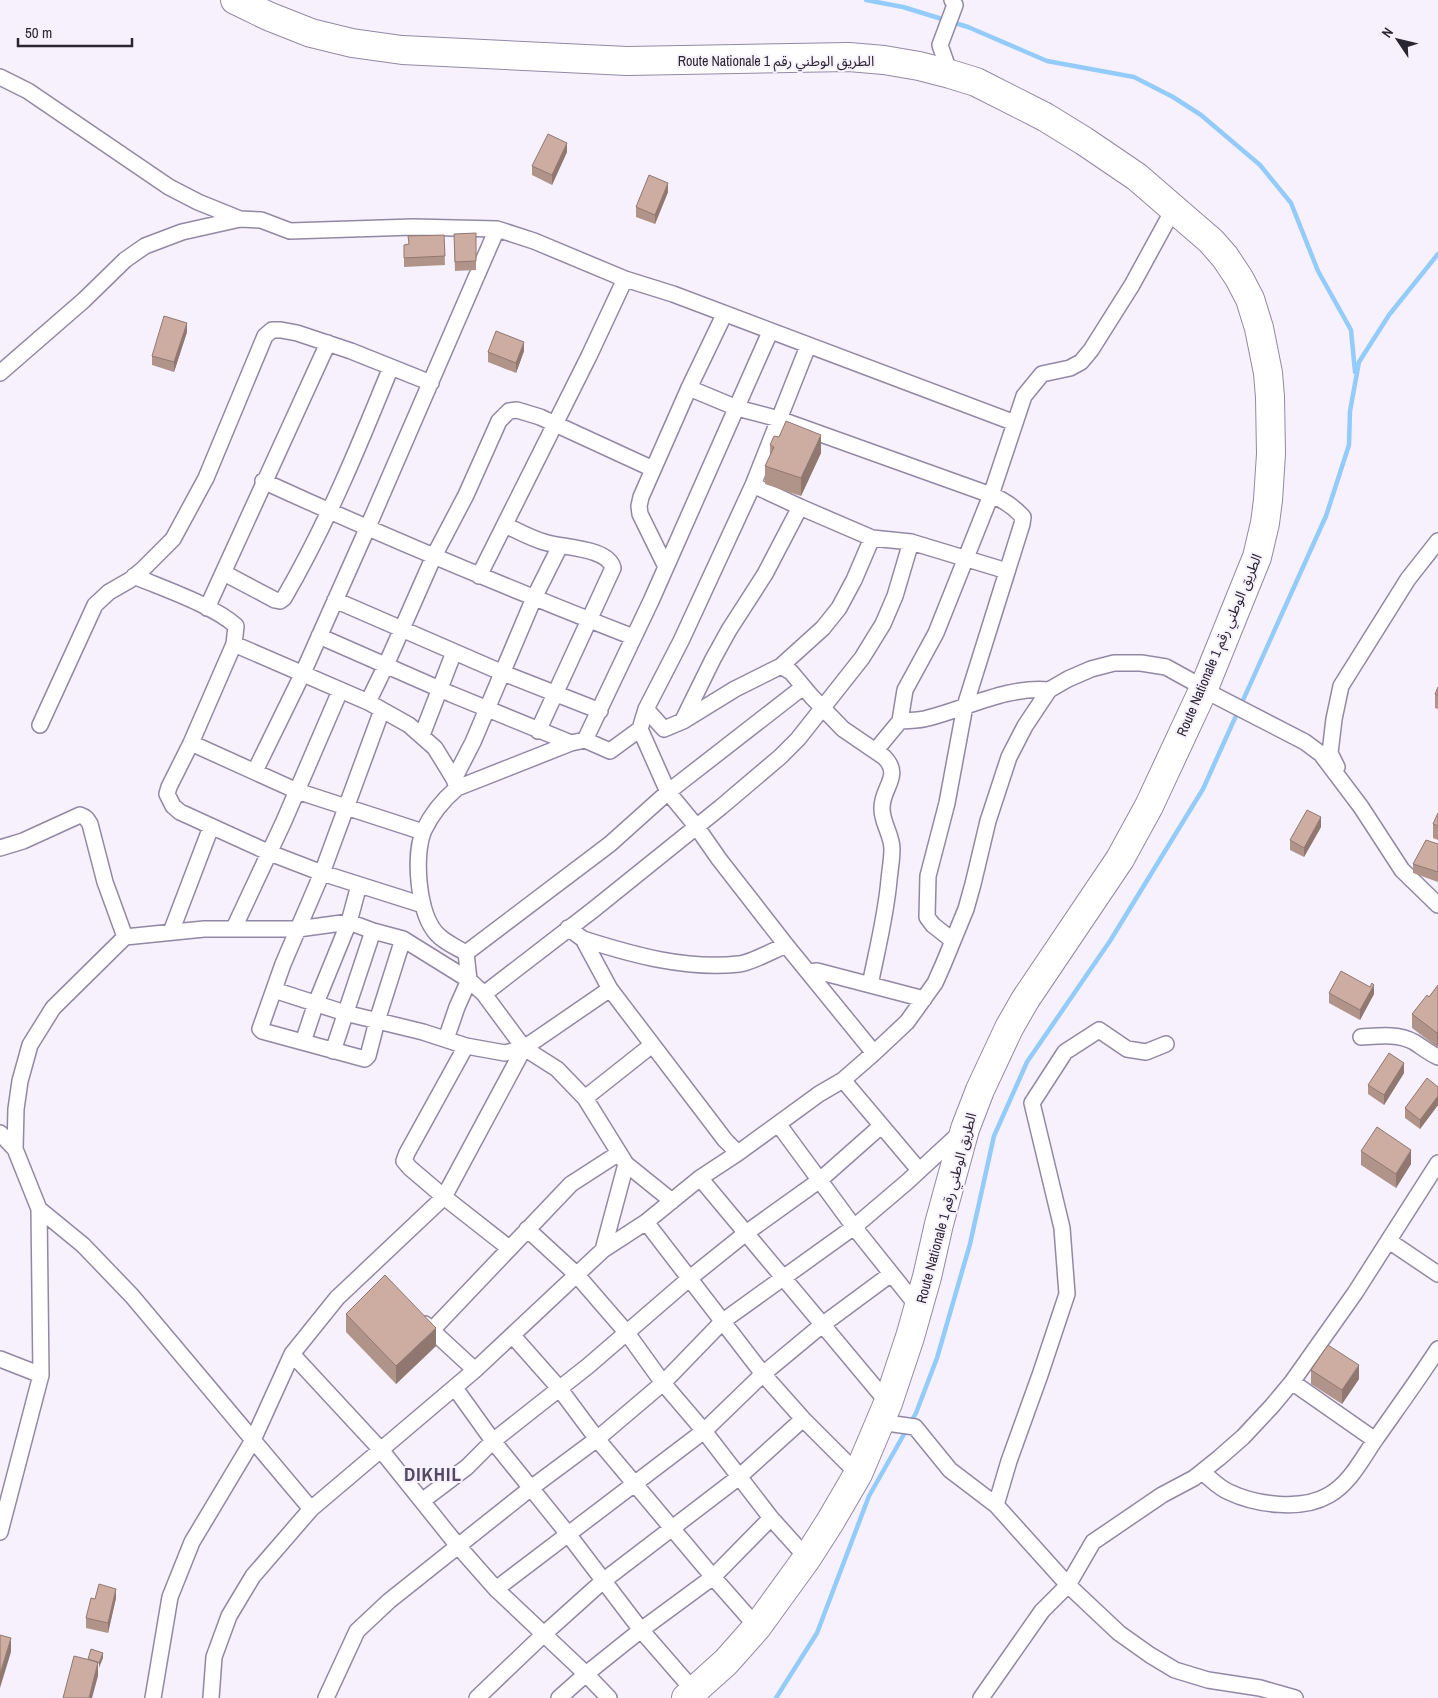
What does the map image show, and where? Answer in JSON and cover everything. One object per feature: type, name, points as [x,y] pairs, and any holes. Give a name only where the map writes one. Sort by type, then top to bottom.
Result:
[{"type":"highway","name":"Route Nationale الطريق الوطني رقم 1","points":[[235,0],[268,16],[311,32],[352,43],[402,50],[627,61],[849,57],[919,66],[976,82],[1045,117],[1084,141],[1137,177],[1174,208],[1211,241],[1240,278],[1250,299],[1259,328],[1268,373],[1270,398],[1271,454],[1268,500],[1261,540],[1251,573],[1208,691],[1120,859],[1045,968],[1009,1028],[983,1082],[965,1129],[918,1307],[884,1412],[858,1474],[807,1558],[756,1627],[726,1662],[690,1694]]},
{"type":"street","points":[[950,74],[940,45],[955,5],[952,0]]},
{"type":"street","points":[[3,82],[28,91],[169,187],[198,202],[240,219]]},
{"type":"street","points":[[876,750],[900,721],[905,690],[936,633],[991,495],[1024,396],[1042,374],[1070,368],[1081,362],[1091,350],[1129,291],[1174,208]]},
{"type":"street","points":[[0,373],[84,300],[125,260],[144,246],[182,232],[240,219],[261,220],[290,231],[413,227],[497,229],[534,241],[625,279],[673,294],[724,315],[1015,423]]},
{"type":"street","points":[[255,771],[302,674],[367,529],[497,229]]},
{"type":"street","points":[[479,576],[589,356],[625,279]]},
{"type":"street","points":[[666,567],[640,514],[638,506],[689,388],[724,315]]},
{"type":"street","points":[[40,725],[95,605],[109,592],[134,576],[161,552],[173,539],[184,522],[206,478],[265,336],[272,330],[297,333],[328,343],[431,384]]},
{"type":"street","points":[[456,783],[578,742],[600,711],[770,332]]},
{"type":"street","points":[[207,608],[263,481],[328,343]]},
{"type":"street","points":[[319,636],[538,731],[610,751],[640,729],[646,709],[685,632],[752,485],[808,346]]},
{"type":"street","points":[[224,573],[275,600],[282,600],[308,558],[391,367]]},
{"type":"street","points":[[689,388],[737,408],[779,420],[991,495],[1003,500],[1023,517],[965,706],[947,803],[928,876],[927,917],[933,925],[952,940]]},
{"type":"street","points":[[368,702],[434,556],[466,495],[499,421],[509,411],[517,410],[540,417],[653,469]]},
{"type":"street","points":[[263,481],[367,529],[479,576],[633,636]]},
{"type":"street","points":[[752,485],[872,538],[911,542],[1007,571]]},
{"type":"street","points":[[683,721],[713,659],[729,630],[766,574],[800,507]]},
{"type":"street","points":[[505,525],[543,542],[578,548],[606,557],[611,562],[613,568],[538,731]]},
{"type":"street","points":[[646,709],[664,729],[683,721],[735,689],[781,666],[822,628],[839,608],[854,580],[872,538]]},
{"type":"street","points":[[1350,791],[1330,753],[1334,719],[1341,686],[1408,580],[1438,541]]},
{"type":"street","points":[[484,994],[593,910],[721,807],[780,757],[798,739],[862,658],[883,624],[896,596],[911,542]]},
{"type":"street","points":[[446,1039],[469,980],[466,954],[438,935],[426,916],[420,897],[420,847],[423,832],[442,801],[456,783],[534,598],[560,546]]},
{"type":"street","points":[[134,576],[207,608],[231,621],[236,626],[234,644],[191,743],[166,794],[172,806],[211,827],[270,853],[322,873],[423,905]]},
{"type":"street","points":[[335,600],[503,673],[600,711]]},
{"type":"street","points":[[234,644],[368,702],[409,724],[434,748],[456,783]]},
{"type":"street","points":[[422,735],[454,652]]},
{"type":"street","points":[[211,1698],[214,1656],[229,1616],[253,1576],[311,1509],[455,1388],[513,1336],[603,1250],[646,1222],[700,1178],[738,1154],[819,1094],[843,1080],[907,1022],[935,983],[966,909],[988,821],[1009,757],[1025,726],[1049,690],[1075,676],[1114,663],[1141,663],[1166,667],[1305,742],[1321,754],[1350,791],[1402,870],[1438,905]]},
{"type":"street","points":[[781,666],[792,672],[803,687],[843,729],[876,750],[889,762],[892,769],[892,777],[882,802],[882,811],[891,839],[892,864],[870,984]]},
{"type":"street","points":[[466,954],[610,844],[668,792],[803,687]]},
{"type":"street","points":[[900,721],[926,719],[1026,689],[1049,690]]},
{"type":"street","points":[[234,928],[270,853],[340,691]]},
{"type":"street","points":[[382,710],[322,873],[298,929],[260,1029],[364,1060],[368,1056],[402,939]]},
{"type":"street","points":[[640,729],[668,792],[786,945],[874,1053]]},
{"type":"street","points":[[191,743],[297,791],[423,832]]},
{"type":"street","points":[[0,848],[23,841],[80,815],[84,816],[90,824],[124,937]]},
{"type":"street","points":[[171,932],[211,827]]},
{"type":"street","points":[[303,1042],[316,1003],[350,922],[359,885]]},
{"type":"street","points":[[15,1149],[16,1109],[20,1081],[30,1045],[53,1008],[124,937],[204,929],[298,929],[350,922],[402,939],[469,980],[484,994],[524,1048],[557,1069],[585,1098],[622,1158],[672,1201]]},
{"type":"street","points":[[568,928],[583,939],[622,951],[668,961],[741,964],[786,945]]},
{"type":"street","points":[[333,1051],[373,931]]},
{"type":"street","points":[[583,939],[610,989],[725,1140],[738,1154]]},
{"type":"street","points":[[808,972],[818,971],[924,999]]},
{"type":"street","points":[[274,990],[345,1013],[397,1025],[466,1046],[505,1053],[524,1048],[610,989]]},
{"type":"street","points":[[996,1505],[1008,1460],[1040,1376],[1066,1294],[1062,1228],[1032,1102],[1065,1052],[1099,1030],[1127,1049],[1146,1052],[1166,1044]]},
{"type":"street","points":[[1361,1037],[1388,1035],[1413,1041],[1438,1057]]},
{"type":"street","points":[[585,1098],[652,1045]]},
{"type":"street","points":[[466,1046],[404,1161],[444,1197],[509,1248]]},
{"type":"street","points":[[152,1698],[170,1597],[192,1542],[253,1440],[292,1354],[337,1298],[444,1197],[524,1048]]},
{"type":"street","points":[[843,1080],[919,1170]]},
{"type":"street","points":[[779,1125],[854,1226],[918,1307]]},
{"type":"street","points":[[422,1501],[467,1467],[493,1441],[588,1366],[690,1278],[746,1233],[820,1180],[881,1126]]},
{"type":"street","points":[[326,1698],[357,1631],[389,1601],[530,1488],[597,1439],[663,1383],[724,1322],[854,1226],[965,1129]]},
{"type":"street","points":[[0,1133],[15,1149],[39,1209],[41,1375],[3,1506],[0,1532]]},
{"type":"street","points":[[432,1330],[570,1184],[622,1158]]},
{"type":"street","points":[[603,1250],[622,1158]]},
{"type":"street","points":[[981,1698],[1042,1611],[1068,1585],[1093,1542],[1162,1495],[1194,1478],[1220,1458],[1244,1437],[1292,1382],[1389,1241],[1438,1163]]},
{"type":"street","points":[[700,1178],[822,1325],[884,1412],[898,1426],[915,1427],[950,1470],[996,1505],[1068,1585],[1119,1633],[1175,1670],[1208,1680],[1260,1688],[1295,1698]]},
{"type":"street","points":[[39,1209],[83,1245],[132,1296],[311,1509]]},
{"type":"street","points":[[646,1222],[763,1374],[803,1419],[858,1474]]},
{"type":"street","points":[[527,1229],[576,1274],[627,1333],[663,1383],[704,1431],[771,1518],[807,1558]]},
{"type":"street","points":[[1389,1241],[1438,1274]]},
{"type":"street","points":[[368,1270],[381,1282]]},
{"type":"street","points":[[496,1590],[704,1431],[763,1374],[822,1325],[891,1274]]},
{"type":"street","points":[[413,1313],[475,1370]]},
{"type":"street","points":[[513,1336],[559,1388],[597,1439],[756,1627]]},
{"type":"street","points":[[1202,1472],[1228,1492],[1255,1501],[1283,1505],[1317,1500],[1329,1495],[1353,1473],[1438,1349]]},
{"type":"street","points":[[292,1354],[380,1450],[496,1590],[609,1698]]},
{"type":"street","points":[[0,1359],[41,1375]]},
{"type":"street","points":[[1292,1382],[1375,1440]]},
{"type":"street","points":[[455,1388],[493,1441],[568,1534],[690,1694]]},
{"type":"street","points":[[477,1698],[603,1581],[740,1477],[803,1419]]},
{"type":"street","points":[[559,1698],[641,1630],[713,1577],[771,1518]]},
{"type":"building","points":[[548,134],[567,143],[552,175],[532,166]]},
{"type":"building","points":[[649,175],[668,183],[655,215],[636,207]]},
{"type":"building","points":[[476,233],[476,261],[455,262],[454,234]]},
{"type":"building","points":[[444,235],[445,256],[404,258],[404,245],[409,244],[408,236]]},
{"type":"building","points":[[164,316],[187,323],[174,362],[152,356]]},
{"type":"building","points":[[496,331],[524,342],[516,363],[488,352]]},
{"type":"building","points":[[786,421],[821,435],[801,478],[765,466],[774,447],[770,445],[774,436],[779,437]]},
{"type":"building","points":[[1307,810],[1321,817],[1304,848],[1290,840]]},
{"type":"building","points":[[1438,813],[1438,826],[1433,824]]},
{"type":"building","points":[[1426,840],[1438,844],[1438,872],[1413,864]]},
{"type":"building","points":[[1341,971],[1370,987],[1372,983],[1374,985],[1360,1010],[1329,993]]},
{"type":"building","points":[[1438,985],[1437,1033],[1412,1014],[1427,995],[1429,997]]},
{"type":"building","points":[[1389,1053],[1404,1063],[1384,1095],[1368,1085]]},
{"type":"building","points":[[1427,1078],[1438,1087],[1438,1096],[1420,1120],[1405,1108]]},
{"type":"building","points":[[1377,1127],[1411,1150],[1396,1174],[1361,1151]]},
{"type":"building","points":[[385,1275],[436,1328],[396,1366],[346,1314]]},
{"type":"building","points":[[1328,1345],[1359,1365],[1342,1390],[1311,1370]]},
{"type":"building","points":[[99,1584],[116,1589],[108,1623],[86,1618],[91,1598],[95,1599]]},
{"type":"building","points":[[0,1635],[11,1638],[0,1674]]},
{"type":"building","points":[[91,1649],[103,1653],[99,1663],[88,1659]]},
{"type":"building","points":[[74,1656],[98,1662],[89,1698],[63,1698]]},
{"type":"waterway","points":[[866,0],[903,7],[968,27],[1047,61],[1134,77],[1173,97],[1201,115],[1260,165],[1291,203],[1318,271],[1351,330],[1355,372]]},
{"type":"waterway","points":[[776,1698],[817,1633],[869,1496],[916,1413],[937,1358],[970,1244],[994,1136],[1027,1062],[1110,941],[1203,789],[1326,516],[1349,445],[1350,411],[1359,362],[1389,315],[1438,254]]},
{"type":"district","name":"DIKHIL","points":[[433,1474]]}]
